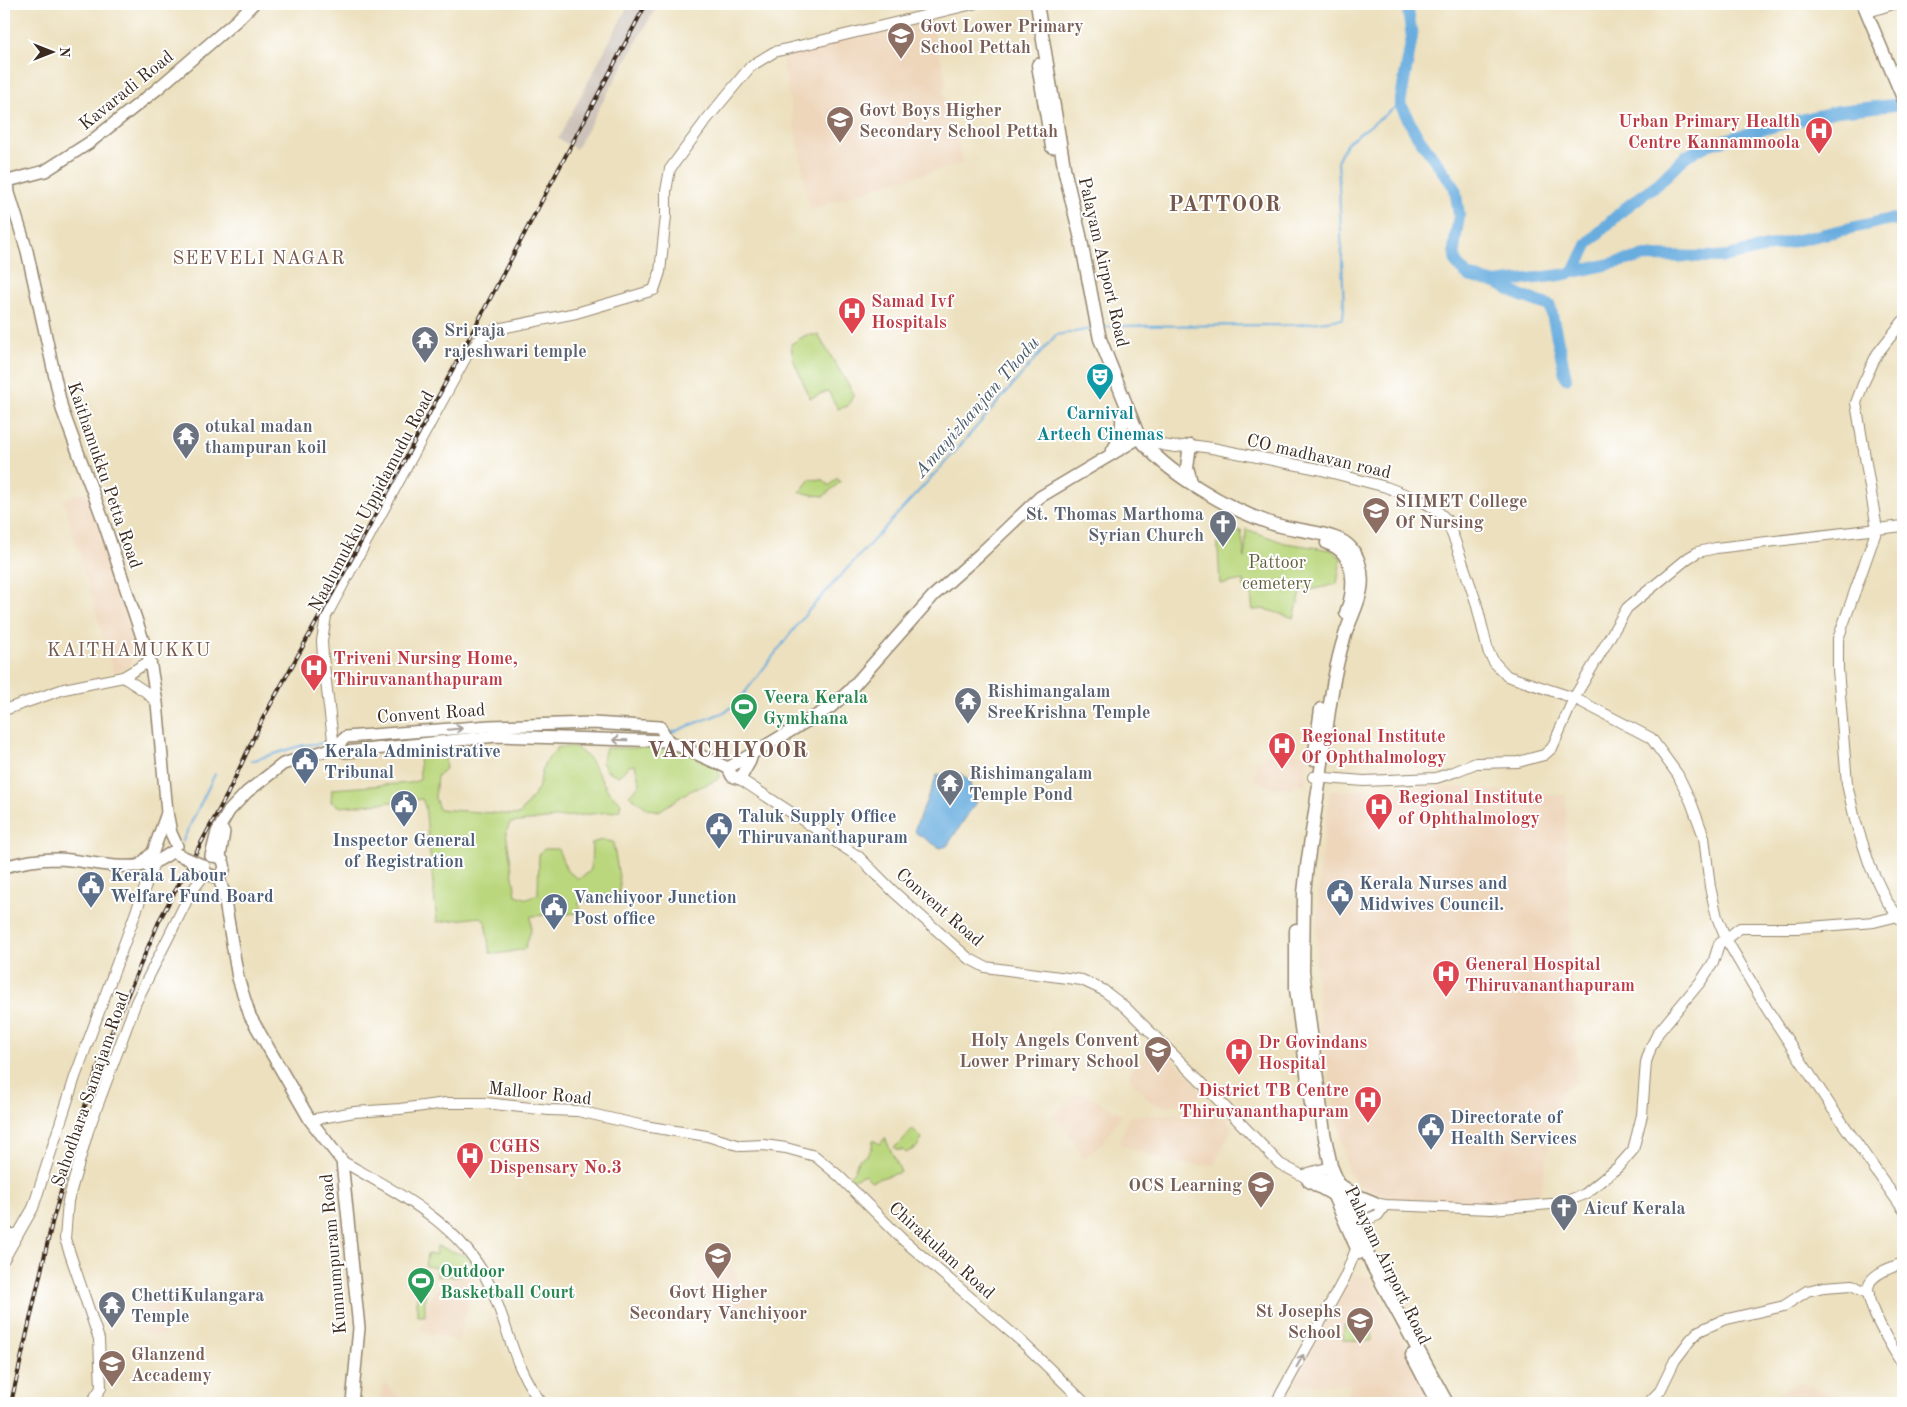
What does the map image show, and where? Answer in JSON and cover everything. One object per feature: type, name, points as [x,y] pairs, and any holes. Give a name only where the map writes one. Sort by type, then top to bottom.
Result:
[{"type":"main road","name":"Kavaradi Road","points":[[8,181],[45,170],[89,142],[156,90],[253,4]]},
{"type":"main road","name":"Palayam Airport Road","points":[[1029,4],[1048,128],[1094,326],[1112,391],[1122,416],[1136,439],[1149,451],[1214,498],[1271,524],[1323,534],[1340,540],[1347,544],[1355,553],[1361,572],[1360,598],[1345,634],[1333,680],[1299,875],[1295,950],[1296,989],[1317,1139],[1331,1178],[1373,1267],[1447,1403]]},
{"type":"main road","name":"Palayam Airport Road","points":[[1037,4],[1065,173],[1080,235],[1094,326]]},
{"type":"main road","points":[[1866,8],[1903,99]]},
{"type":"main road","name":"Kaithamukku Petta Road","points":[[8,181],[9,193],[27,252],[62,409],[102,517],[150,661],[158,703],[167,812]]},
{"type":"main road","name":"Palayam Airport Road","points":[[1098,341],[1143,454],[1210,504],[1286,536],[1334,546],[1346,556],[1352,572],[1352,593],[1325,681],[1316,778]]},
{"type":"main road","points":[[1111,454],[1119,442],[1123,428],[1122,416]]},
{"type":"main road","points":[[728,768],[831,707],[850,690],[934,596],[1040,497],[1136,439]]},
{"type":"main road","points":[[1190,445],[1187,467],[1191,482]]},
{"type":"main road","name":"Convent Road","points":[[210,862],[223,836],[229,811],[247,792],[283,764],[346,737],[490,726],[592,723],[660,727],[668,741],[728,768],[732,776],[740,779]]},
{"type":"main road","points":[[333,744],[346,752],[496,736],[668,741]]},
{"type":"main road","points":[[740,779],[752,754]]},
{"type":"main road","points":[[153,857],[167,812]]},
{"type":"main road","points":[[167,812],[175,849]]},
{"type":"main road","points":[[162,830],[164,839],[175,849],[225,866],[221,874],[223,890],[238,978],[250,1016],[310,1120],[342,1161]]},
{"type":"main road","points":[[4,866],[38,860],[58,859],[97,864],[139,866],[153,857],[175,849]]},
{"type":"main road","points":[[210,862],[212,876],[221,874]]},
{"type":"main road","name":"Kunnumpuram Road","points":[[342,1161],[359,1328],[352,1403]]},
{"type":"main road","points":[[1306,1178],[1331,1178],[1352,1194],[1380,1204]]},
{"type":"main road","name":"Palayam Airport Road","points":[[1352,1224],[1357,1248],[1437,1403]]},
{"type":"street","name":"Naalumukku Uppidamudu Road","points":[[333,744],[322,641],[326,616],[466,355],[481,338],[497,329],[576,313],[654,290],[660,272],[666,216],[666,190],[670,169],[707,119],[751,66],[764,57],[774,52],[973,4]]},
{"type":"street","points":[[1866,8],[1893,4]]},
{"type":"street","points":[[4,196],[8,181]]},
{"type":"street","points":[[1901,920],[1886,900],[1870,866],[1846,784],[1838,669],[1838,639],[1877,529],[1856,403],[1877,354],[1903,321]]},
{"type":"street","name":"CO madhavan road","points":[[1136,439],[1176,447],[1190,445],[1247,454],[1355,478],[1420,500],[1434,508],[1446,520],[1456,541],[1474,593],[1488,651],[1494,662],[1507,676],[1574,698],[1651,738],[1678,775],[1704,836],[1710,888],[1717,917],[1726,939],[1767,1009],[1832,1108],[1903,1208]]},
{"type":"street","points":[[1316,778],[1364,781],[1436,778],[1476,763],[1518,762],[1544,755],[1552,748],[1574,698],[1627,608],[1688,558],[1698,552],[1716,548],[1903,526]]},
{"type":"street","points":[[4,710],[64,689],[122,677],[150,661]]},
{"type":"street","points":[[122,677],[146,692],[158,703]]},
{"type":"street","name":"Convent Road","points":[[740,779],[860,857],[895,893],[968,958],[985,967],[1082,980],[1103,990],[1125,1007],[1157,1038],[1280,1164],[1306,1178]]},
{"type":"street","points":[[4,1260],[33,1208],[80,1065],[153,857]]},
{"type":"street","name":"Sahodhara Samajam Road","points":[[91,1403],[101,1388],[99,1339],[65,1239],[68,1201],[88,1131],[136,1002],[191,892],[210,862]]},
{"type":"street","points":[[1352,1224],[1380,1204],[1492,1210],[1562,1203],[1585,1194],[1618,1167],[1633,1150],[1642,1115],[1646,1062],[1651,1047],[1658,1033],[1713,964],[1719,944],[1740,928],[1797,928],[1901,920]]},
{"type":"street","name":"Malloor Road","points":[[310,1120],[354,1112],[446,1103],[485,1103],[578,1111],[644,1126],[707,1136],[741,1146],[764,1145]]},
{"type":"street","name":"Chirakulam Road","points":[[764,1145],[786,1148],[815,1156],[824,1162],[902,1240],[1021,1340],[1085,1403]]},
{"type":"street","points":[[342,1161],[403,1196],[443,1225],[477,1262],[490,1286],[528,1386],[542,1403]]},
{"type":"street","points":[[1306,1178],[1331,1178]]},
{"type":"street","points":[[4,1234],[18,1234]]},
{"type":"street","points":[[1276,1403],[1345,1277],[1357,1248]]},
{"type":"street","points":[[1648,1403],[1660,1391],[1674,1360],[1700,1331],[1722,1320],[1784,1306],[1807,1292],[1824,1287],[1852,1285],[1871,1280],[1903,1263]]},
{"type":"street","points":[[1871,1280],[1868,1287],[1873,1312],[1903,1366]]},
{"type":"street","points":[[1852,1285],[1869,1294]]},
{"type":"shaded area","points":[[629,4],[658,4],[576,149],[558,139]]},
{"type":"shaded area","points":[[931,18],[947,86],[942,88],[963,164],[891,182],[810,210],[782,58],[816,46]]},
{"type":"shaded area","points":[[87,491],[118,585],[136,654],[128,667],[114,674],[63,499]]},
{"type":"shaded area","name":"Regional Institute Of Ophthalmology","points":[[1286,751],[1309,756],[1304,785],[1295,783],[1294,790],[1282,787],[1278,789],[1262,784],[1260,780],[1255,779],[1258,759],[1263,760],[1264,753],[1285,757]]},
{"type":"shaded area","name":"General Hospital Thiruvananthapuram","points":[[1437,786],[1565,795],[1577,1083],[1561,1091],[1539,1198],[1475,1204],[1391,1199],[1359,1185],[1347,1171],[1320,1028],[1316,967],[1320,866],[1331,791]]},
{"type":"shaded area","name":"Holy Angels Convent Lower Primary School","points":[[1159,1045],[1203,1092],[1193,1102],[1162,1106],[1151,1102],[1129,1077],[1131,1070]]},
{"type":"shaded area","points":[[1079,1092],[1122,1114],[1104,1140],[1085,1159],[1061,1123],[1050,1116]]},
{"type":"shaded area","points":[[1215,1107],[1232,1127],[1214,1165],[1178,1164],[1119,1144],[1129,1116],[1169,1114]]},
{"type":"shaded area","name":"Govt Higher Secondary Vanchiyoor","points":[[717,1245],[753,1302],[736,1315],[721,1317],[699,1290],[694,1273],[705,1257]]},
{"type":"shaded area","name":"St Josephs School","points":[[1353,1275],[1369,1277],[1432,1403],[1349,1403],[1350,1384],[1293,1384]]},
{"type":"shaded area","points":[[466,1276],[477,1280],[458,1341],[420,1330],[434,1291],[448,1280]]},
{"type":"shaded area","points":[[145,1294],[170,1303],[163,1336],[138,1331]]},
{"type":"shaded area","points":[[1801,1382],[1852,1403],[1758,1403]]},
{"type":"shaded area","points":[[384,1383],[405,1403],[378,1403]]},
{"type":"green space","points":[[806,335],[818,335],[854,394],[848,406],[838,409],[828,391],[810,398],[793,359],[791,344]]},
{"type":"green space","points":[[837,478],[840,482],[824,496],[800,492],[810,479],[824,480],[829,486]]},
{"type":"green space","name":"Pattoor cemetery","points":[[1246,529],[1285,543],[1332,550],[1341,558],[1337,584],[1301,592],[1294,618],[1264,609],[1253,610],[1250,589],[1244,588],[1244,580],[1220,584],[1217,531],[1241,531],[1245,558]]},
{"type":"green space","points":[[666,744],[716,766],[720,775],[717,780],[688,792],[659,811],[648,809],[629,795],[640,784],[635,765],[629,766],[619,776],[607,771],[602,762],[606,748],[634,748]]},
{"type":"green space","points":[[443,745],[446,768],[437,776],[435,798],[439,809],[519,815],[538,789],[544,764],[558,747],[575,747],[589,758],[608,791],[621,803],[619,811],[510,823],[506,832],[516,895],[528,899],[538,894],[539,854],[544,849],[558,849],[567,871],[579,879],[591,870],[592,843],[602,840],[613,842],[620,883],[619,896],[579,902],[580,913],[531,916],[531,930],[525,949],[498,954],[490,953],[485,921],[481,917],[437,922],[425,806],[422,799],[341,807],[331,802],[332,789],[410,783],[420,780],[419,749]]},
{"type":"green space","points":[[913,1129],[922,1138],[917,1147],[906,1153],[903,1150],[897,1150],[894,1147]]},
{"type":"green space","points":[[885,1138],[901,1172],[871,1181],[865,1174],[849,1181],[846,1179],[854,1171],[858,1160],[867,1155],[871,1150],[873,1140],[880,1144]]},
{"type":"green space","points":[[437,1246],[472,1258],[474,1268],[470,1268],[457,1277],[437,1277],[437,1268],[425,1266],[427,1254],[435,1255]]},
{"type":"green space","name":"Outdoor Basketball Court","points":[[417,1292],[425,1293],[425,1316],[417,1316]]},
{"type":"green space","points":[[1344,1325],[1373,1326],[1372,1341],[1343,1340]]},
{"type":"water","points":[[961,774],[969,781],[976,802],[947,846],[940,848],[916,833],[915,828],[937,775]]},
{"type":"waterway","points":[[1407,4],[1412,37],[1400,104],[1416,134],[1455,188],[1459,215],[1454,249],[1456,263],[1468,276],[1496,283],[1519,295],[1550,306],[1566,378]]},
{"type":"waterway","name":"Amayizhanjan Thodu","points":[[1102,328],[1116,326],[1295,325],[1342,319],[1344,310],[1338,159],[1348,142],[1400,104]]},
{"type":"waterway","points":[[1574,272],[1588,243],[1624,209],[1660,182],[1686,156],[1710,144],[1779,125],[1838,111],[1903,104]]},
{"type":"waterway","points":[[1496,283],[1561,275],[1645,256],[1723,257],[1891,219],[1903,223]]},
{"type":"waterway","name":"Amayizhanjan Thodu","points":[[668,734],[727,711],[739,700],[809,610],[952,455],[1056,335],[1092,329]]},
{"type":"waterway","name":"Amayizhanjan Thodu","points":[[251,761],[303,745],[327,743]]},
{"type":"waterway","points":[[182,842],[215,774]]},
{"type":"railway","points":[[11,1403],[52,1223],[89,1092],[110,1036],[160,919],[227,795],[262,720],[367,531],[646,4]]},
{"type":"place","name":"Govt Lower Primary School Pettah","points":[[901,60]]},
{"type":"place","name":"Govt Boys Higher Secondary School Pettah","points":[[840,144]]},
{"type":"place","name":"Urban Primary Health Centre Kannammoola","points":[[1819,155]]},
{"type":"place","name":"Samad Ivf Hospitals","points":[[852,335]]},
{"type":"place","name":"Sri raja rajeshwari temple","points":[[425,364]]},
{"type":"place","name":"Carnival Artech Cinemas","points":[[1100,401]]},
{"type":"place","name":"otukal madan thampuran koil","points":[[186,460]]},
{"type":"place","name":"SIIMET College Of Nursing","points":[[1376,535]]},
{"type":"place","name":"St. Thomas Marthoma Syrian Church","points":[[1223,548]]},
{"type":"place","name":"Triveni Nursing Home, Thiruvananthapuram","points":[[314,692]]},
{"type":"place","name":"Rishimangalam SreeKrishna Temple","points":[[968,725]]},
{"type":"place","name":"Veera Kerala Gymkhana","points":[[744,731]]},
{"type":"place","name":"Regional Institute Of Ophthalmology","points":[[1282,770]]},
{"type":"place","name":"Kerala Administrative Tribunal","points":[[305,785]]},
{"type":"place","name":"Rishimangalam Temple Pond","points":[[950,807]]},
{"type":"place","name":"Inspector General of Registration","points":[[404,828]]},
{"type":"place","name":"Regional Institute of Ophthalmology","points":[[1379,831]]},
{"type":"place","name":"Taluk Supply Office Thiruvananthapuram","points":[[719,850]]},
{"type":"place","name":"Kerala Labour Welfare Fund Board","points":[[91,909]]},
{"type":"place","name":"Kerala Nurses and Midwives Council.","points":[[1340,917]]},
{"type":"place","name":"Vanchiyoor Junction Post office","points":[[554,931]]},
{"type":"place","name":"General Hospital Thiruvananthapuram","points":[[1446,998]]},
{"type":"place","name":"Holy Angels Convent Lower Primary School","points":[[1158,1074]]},
{"type":"place","name":"Dr Govindans Hospital","points":[[1239,1076]]},
{"type":"place","name":"District TB Centre Thiruvananthapuram","points":[[1368,1124]]},
{"type":"place","name":"Directorate of Health Services","points":[[1431,1151]]},
{"type":"place","name":"CGHS Dispensary No.3","points":[[470,1180]]},
{"type":"place","name":"OCS Learning","points":[[1261,1209]]},
{"type":"place","name":"Aicuf Kerala","points":[[1564,1232]]},
{"type":"place","name":"Govt Higher Secondary Vanchiyoor","points":[[718,1280]]},
{"type":"place","name":"Outdoor Basketball Court","points":[[421,1305]]},
{"type":"place","name":"ChettiKulangara Temple","points":[[112,1329]]},
{"type":"place","name":"St Josephs School","points":[[1360,1345]]},
{"type":"place","name":"Glanzend Accademy","points":[[112,1388]]},
{"type":"district","name":"PATTOOR","points":[[1225,203]]},
{"type":"district","name":"SEEVELI NAGAR","points":[[259,257]]},
{"type":"district","name":"KAITHAMUKKU","points":[[129,649]]},
{"type":"district","name":"VANCHIYOOR","points":[[728,749]]}]
